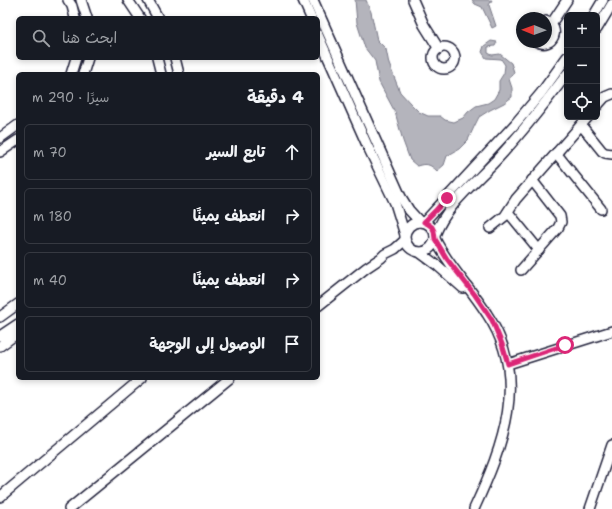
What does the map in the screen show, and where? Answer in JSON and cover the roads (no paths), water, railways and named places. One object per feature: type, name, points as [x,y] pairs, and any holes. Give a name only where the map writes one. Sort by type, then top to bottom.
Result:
[{"type":"street","points":[[68,0],[72,6],[74,16]]},
{"type":"street","points":[[81,0],[86,16]]},
{"type":"street","points":[[128,0],[139,16]]},
{"type":"street","points":[[148,0],[157,16]]},
{"type":"street","points":[[303,0],[310,16]]},
{"type":"street","points":[[313,0],[401,197],[409,210],[422,222],[432,227],[435,237],[447,259],[487,312],[496,328],[502,344],[508,364],[510,387],[508,414],[496,454],[474,509]]},
{"type":"street","points":[[413,0],[424,25],[439,49]]},
{"type":"street","points":[[552,18],[567,0]]},
{"type":"street","points":[[596,12],[603,0]]},
{"type":"street","points":[[600,24],[612,4]]},
{"type":"street","points":[[552,25],[554,33],[552,39]]},
{"type":"street","points":[[320,39],[367,145],[395,203],[406,244],[412,250],[419,252],[449,275],[479,302]]},
{"type":"street","points":[[72,72],[75,60]]},
{"type":"street","points":[[84,72],[87,60]]},
{"type":"street","points":[[158,60],[160,72]]},
{"type":"street","points":[[176,60],[178,72]]},
{"type":"street","points":[[320,304],[366,268],[385,254],[395,249],[405,237],[410,226],[415,223],[422,222],[436,210],[515,124],[541,93],[564,61]]},
{"type":"street","points":[[419,252],[430,249],[434,243],[443,219],[454,204],[501,156],[564,78]]},
{"type":"street","points":[[600,103],[612,94]]},
{"type":"street","points":[[490,228],[505,216],[514,201],[585,120]]},
{"type":"street","points":[[581,125],[602,151],[612,154]]},
{"type":"street","points":[[0,138],[16,126]]},
{"type":"street","points":[[0,152],[16,141]]},
{"type":"street","points":[[556,153],[601,209]]},
{"type":"street","points":[[521,270],[558,228],[561,222],[560,216],[532,180]]},
{"type":"street","points":[[409,210],[420,213],[436,210]]},
{"type":"street","points":[[508,212],[539,250]]},
{"type":"street","points":[[0,317],[16,305]]},
{"type":"street","points":[[0,336],[16,325]]},
{"type":"street","points":[[508,364],[612,331]]},
{"type":"street","points":[[0,346],[16,334]]},
{"type":"street","points":[[0,496],[140,380]]},
{"type":"street","points":[[69,509],[228,380]]},
{"type":"street","points":[[590,509],[612,445]]}]
